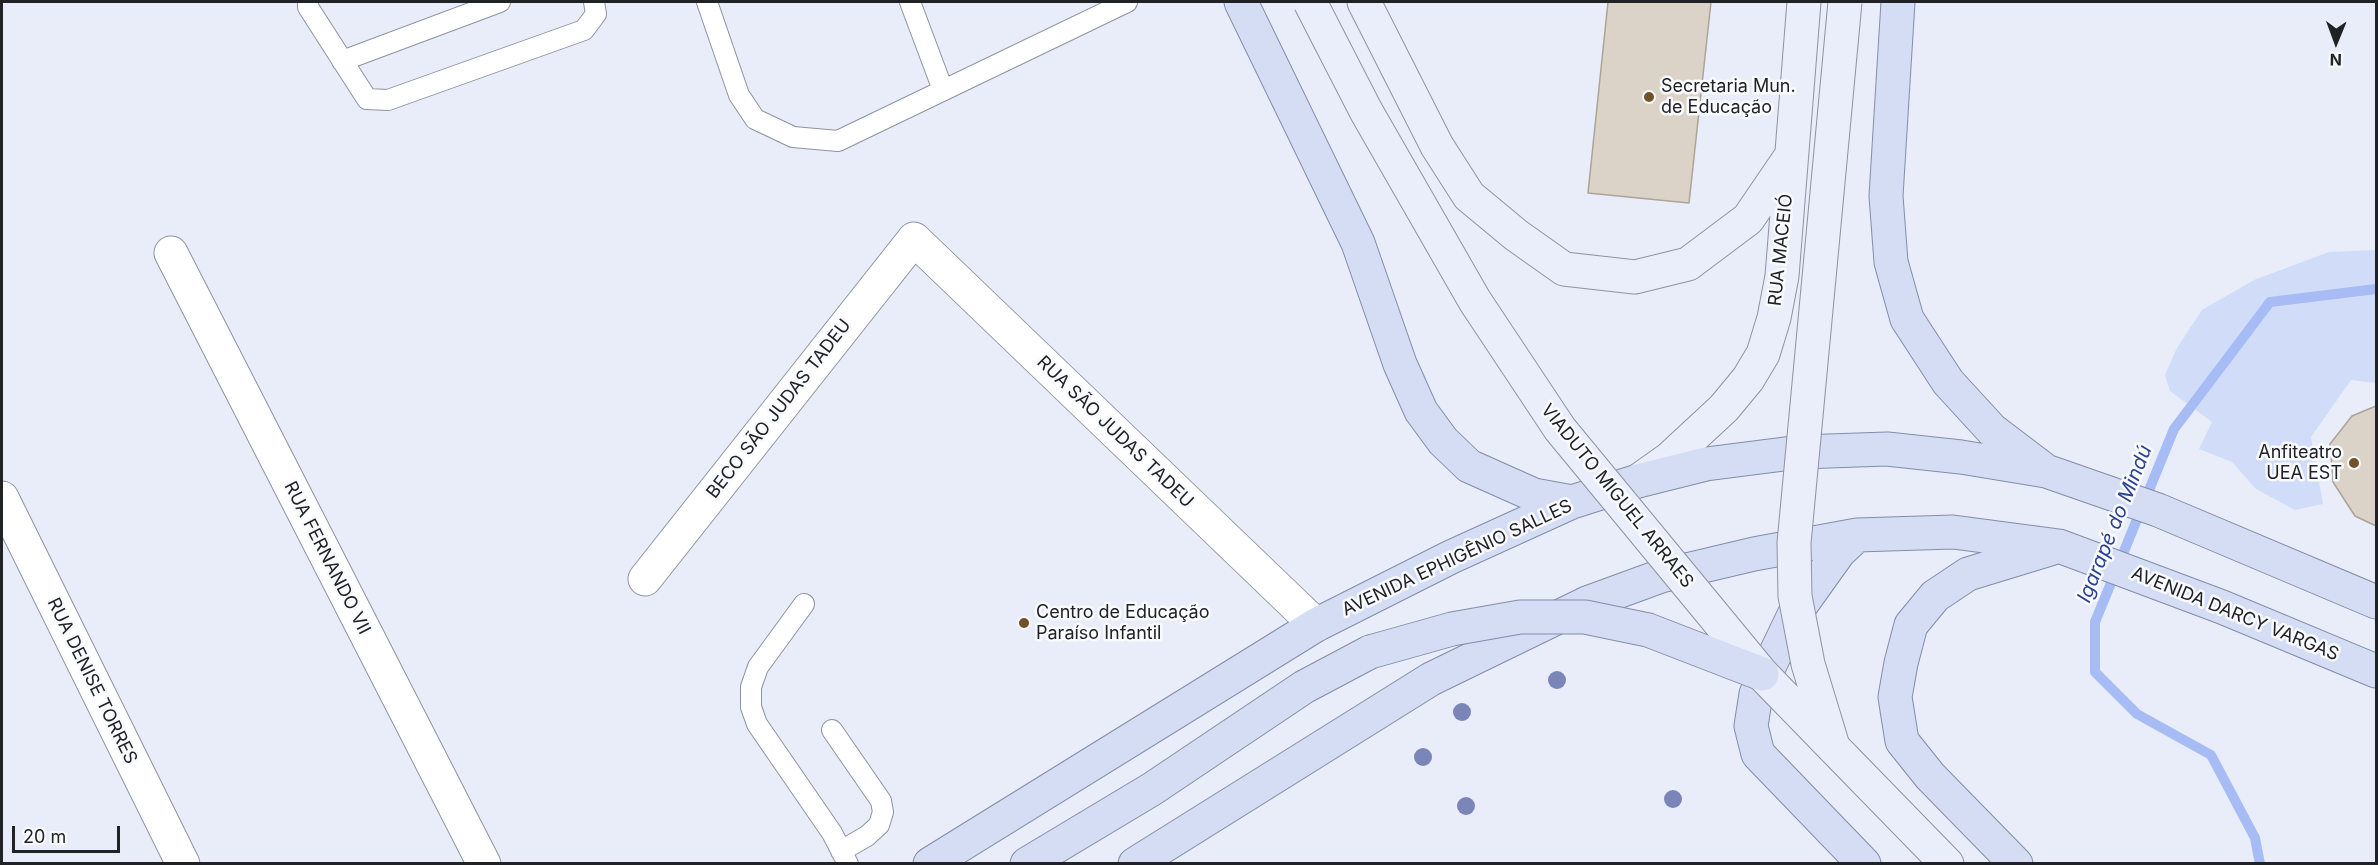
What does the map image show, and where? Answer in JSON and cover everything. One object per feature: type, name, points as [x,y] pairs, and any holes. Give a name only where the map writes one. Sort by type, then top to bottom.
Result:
[{"type":"main road","points":[[1241,2],[1358,243],[1400,364],[1421,411],[1443,441],[1469,466],[1534,495],[1572,502]]},
{"type":"main road","name":"VIADUTO MIGUEL ARRAES","points":[[1310,2],[1366,111],[1475,301],[1560,429],[1762,674],[1947,864]]},
{"type":"main road","points":[[1364,2],[1437,146],[1469,196],[1516,235],[1564,269],[1635,277],[1688,264],[1748,219],[1791,156]]},
{"type":"main road","name":"RUA MACEIÓ","points":[[1638,481],[1669,459],[1724,408],[1748,379],[1763,354],[1774,318],[1782,276],[1804,2]]},
{"type":"main road","name":"VIADUTO MIGUEL ARRAES","points":[[1833,747],[1809,664],[1795,596],[1794,543],[1845,2]]},
{"type":"main road","points":[[1898,2],[1886,196],[1891,262],[1907,319],[1948,382],[1992,430],[2046,471],[2158,510],[2376,602]]},
{"type":"main road","name":"AVENIDA EPHIGÊNIO SALLES","points":[[930,864],[1316,625],[1451,557],[1572,502],[1638,481],[1706,464],[1800,452],[1887,449],[1961,457],[2046,471]]},
{"type":"main road","points":[[1135,864],[1431,679],[1587,603],[1661,576],[1754,554],[1857,535],[1953,532],[2059,546]]},
{"type":"main road","points":[[1857,535],[1839,552],[1794,615],[1756,694],[1751,726],[1758,754],[1864,864]]},
{"type":"main road","points":[[2016,864],[1930,776],[1902,741],[1895,698],[1911,625],[1935,596],[1968,574],[2059,546]]},
{"type":"main road","name":"AVENIDA DARCY VARGAS","points":[[2059,546],[2222,607],[2376,672]]},
{"type":"main road","points":[[1027,864],[1152,789],[1304,687],[1370,652],[1452,629],[1520,617],[1585,617],[1648,630],[1762,674]]},
{"type":"street","name":"BECO SÃO JUDAS TADEU","points":[[645,579],[914,239]]},
{"type":"street","name":"RUA SÃO JUDAS TADEU","points":[[914,239],[1316,625]]},
{"type":"street","name":"RUA FERNANDO VII","points":[[171,253],[484,864]]},
{"type":"street","name":"RUA DENISE TORRES","points":[[2,498],[183,864]]},
{"type":"lane","points":[[308,2],[308,8],[367,99],[388,100],[584,30],[596,14],[594,2]]},
{"type":"lane","points":[[342,61],[500,2]]},
{"type":"lane","points":[[707,2],[739,95],[755,119],[793,137],[838,141],[1126,2]]},
{"type":"lane","points":[[910,2],[943,90]]},
{"type":"lane","points":[[804,604],[758,667],[751,687],[751,707],[757,724],[845,857],[879,825],[883,812],[881,801],[832,730]]},
{"type":"shaded area","points":[[2376,250],[2376,383],[2351,380],[2311,437],[2323,504],[2295,510],[2256,489],[2232,462],[2199,449],[2212,422],[2170,391],[2165,375],[2177,348],[2202,310],[2254,280],[2329,252]]},
{"type":"building","name":"Secretaria Mun. de Educação","points":[[1608,2],[1711,2],[1689,203],[1588,193]]},
{"type":"building","name":"Anfiteatro UEA EST","points":[[2376,406],[2376,526],[2355,516],[2333,482],[2330,444],[2352,416]]},
{"type":"waterway","name":"Igarapé do Mindú","points":[[2260,864],[2255,838],[2211,755],[2137,714],[2095,672],[2095,622],[2174,429],[2270,302],[2376,289]]},
{"type":"place","name":"Secretaria Mun. de Educação","points":[[1649,97]]},
{"type":"place","name":"Anfiteatro UEA EST","points":[[2354,463]]},
{"type":"place","name":"Centro de Educação Paraíso Infantil","points":[[1024,623]]}]
